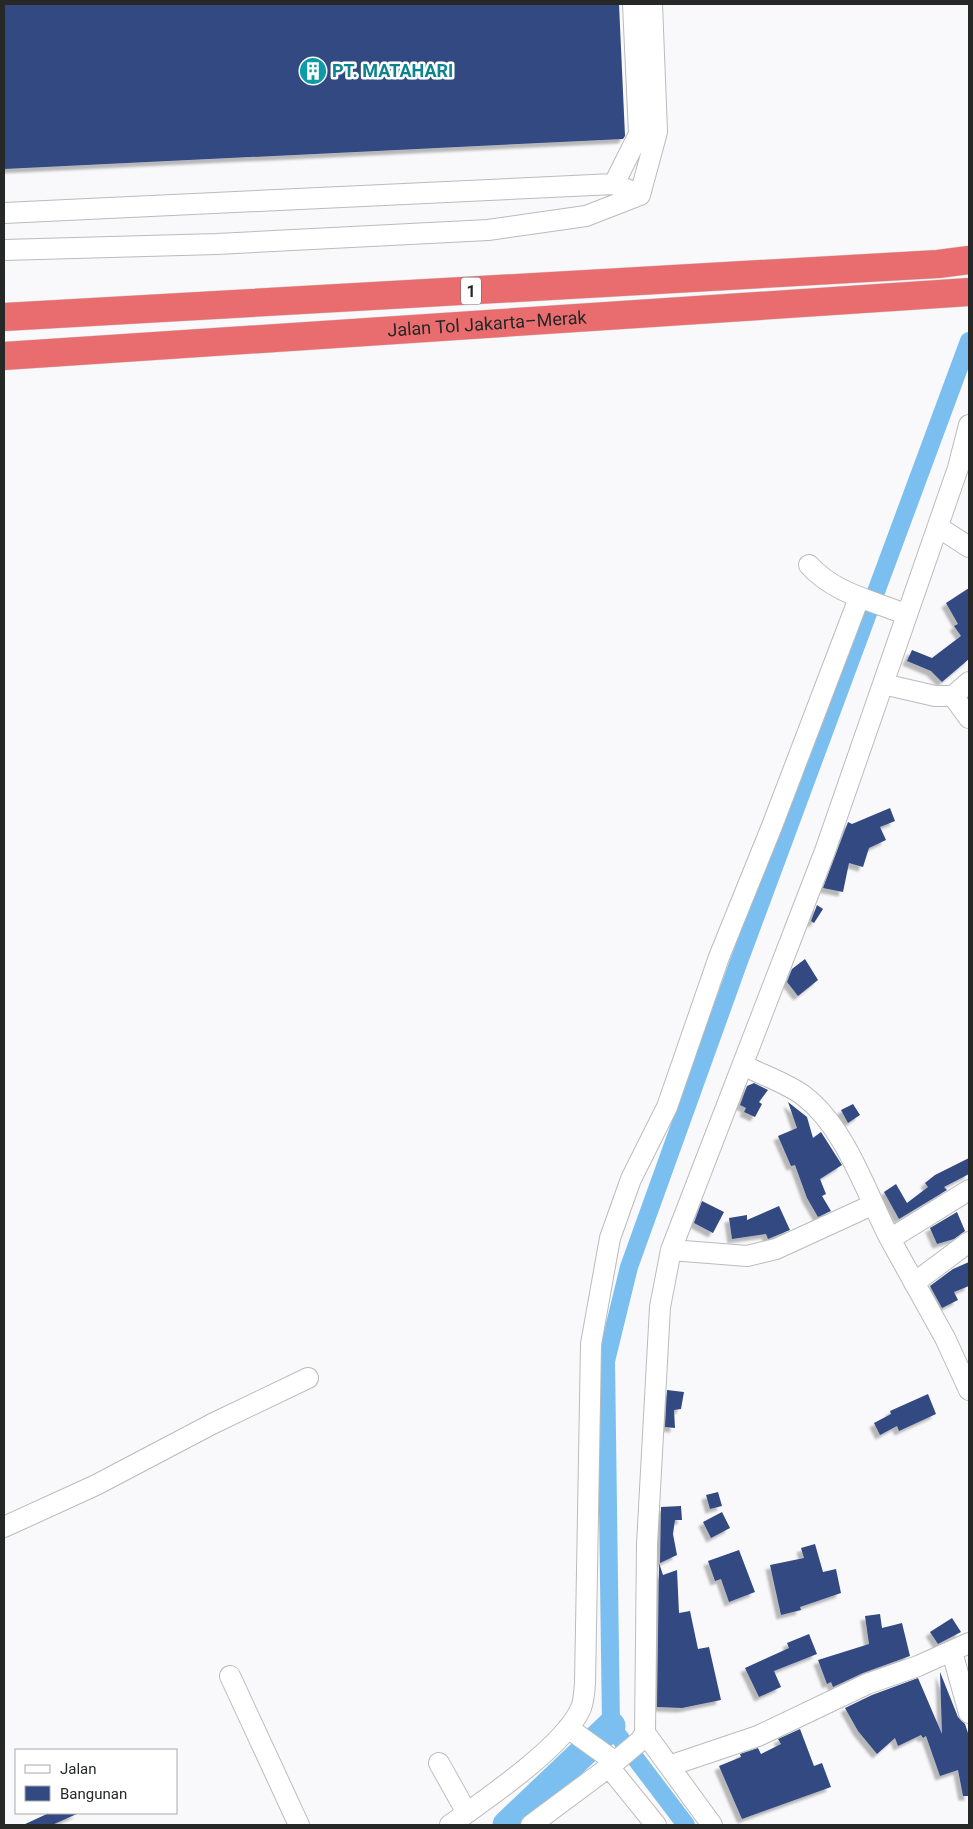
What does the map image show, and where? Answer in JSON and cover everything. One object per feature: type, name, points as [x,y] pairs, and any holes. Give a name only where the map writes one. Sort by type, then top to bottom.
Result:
[{"type":"highway","name":"Jalan Tol Jakarta–Merak","points":[[4,317],[938,264],[969,260]]},
{"type":"highway","name":"Jalan Tol Jakarta–Merak","points":[[4,356],[969,292]]},
{"type":"street","points":[[614,184],[639,134],[633,4]]},
{"type":"street","points":[[640,195],[656,132],[652,4]]},
{"type":"street","points":[[4,213],[614,184],[640,195]]},
{"type":"street","points":[[4,250],[217,244],[488,230],[586,216],[640,195]]},
{"type":"street","points":[[712,1825],[669,1766],[642,1737],[647,1544],[660,1307],[671,1250],[825,851],[883,684],[902,613],[964,464],[969,425]]},
{"type":"street","points":[[938,527],[969,547]]},
{"type":"street","points":[[809,565],[821,579],[863,600],[902,613]]},
{"type":"street","points":[[450,1825],[543,1752],[573,1732],[581,1709],[585,1684],[591,1344],[610,1238],[631,1179],[667,1107],[719,957],[863,600]]},
{"type":"street","points":[[883,684],[935,696],[953,696],[969,682]]},
{"type":"street","points":[[953,696],[969,718]]},
{"type":"street","points":[[743,1065],[804,1096],[840,1136],[872,1205],[945,1338],[969,1390]]},
{"type":"street","points":[[890,1239],[969,1190]]},
{"type":"street","points":[[671,1250],[747,1256],[776,1249],[872,1205]]},
{"type":"street","points":[[914,1283],[969,1242]]},
{"type":"street","points":[[4,1527],[96,1485],[212,1424],[308,1378]]},
{"type":"street","points":[[669,1766],[758,1736],[867,1684],[961,1647],[969,1713]]},
{"type":"street","points":[[230,1676],[300,1825]]},
{"type":"street","points":[[573,1732],[613,1760],[656,1825]]},
{"type":"street","points":[[531,1825],[642,1737]]},
{"type":"street","points":[[440,1763],[467,1813]]},
{"type":"building","name":"PT. MATAHARI","points":[[4,4],[619,4],[625,136],[623,139],[4,169]]},
{"type":"building","points":[[969,588],[969,659],[942,682],[931,671],[907,661],[912,650],[932,658],[961,636],[954,626],[958,624],[946,603]]},
{"type":"building","points":[[890,808],[895,821],[880,827],[886,840],[869,848],[863,867],[849,863],[843,892],[823,888],[848,822],[852,824]]},
{"type":"building","points":[[817,905],[823,909],[814,923],[811,921]]},
{"type":"building","points":[[805,959],[818,980],[798,996],[787,982],[792,969]]},
{"type":"building","points":[[754,1083],[768,1090],[759,1102],[762,1104],[755,1117],[744,1112],[746,1108],[740,1105],[747,1086]]},
{"type":"building","points":[[788,1102],[807,1117],[813,1138],[821,1132],[842,1165],[820,1179],[826,1194],[822,1196],[831,1211],[818,1217],[807,1198],[795,1165],[791,1166],[778,1136],[797,1128]]},
{"type":"building","points":[[853,1104],[860,1115],[848,1123],[841,1110]]},
{"type":"building","points":[[969,1158],[969,1174],[944,1187],[947,1190],[899,1219],[884,1192],[896,1184],[907,1203],[928,1187],[925,1183],[935,1175]]},
{"type":"building","points":[[702,1201],[724,1212],[713,1233],[694,1223]]},
{"type":"building","points":[[779,1206],[790,1230],[768,1239],[766,1234],[732,1239],[729,1218],[747,1215],[747,1220]]},
{"type":"building","points":[[957,1212],[965,1231],[954,1239],[937,1244],[930,1228]]},
{"type":"building","points":[[969,1262],[969,1286],[954,1292],[958,1300],[942,1308],[930,1286],[953,1269]]},
{"type":"building","points":[[667,1390],[684,1392],[681,1409],[674,1410],[675,1428],[665,1427]]},
{"type":"building","points":[[928,1394],[936,1414],[899,1431],[897,1426],[880,1435],[874,1423],[891,1414],[890,1411]]},
{"type":"building","points":[[718,1492],[722,1506],[710,1509],[706,1495]]},
{"type":"building","points":[[681,1506],[682,1520],[675,1520],[673,1534],[677,1555],[660,1563],[661,1507]]},
{"type":"building","points":[[722,1512],[730,1528],[711,1538],[703,1522]]},
{"type":"building","points":[[815,1544],[823,1572],[836,1569],[841,1593],[800,1607],[801,1610],[781,1615],[770,1565],[804,1558],[801,1548]]},
{"type":"building","points":[[739,1550],[755,1592],[729,1602],[721,1579],[715,1581],[708,1561]]},
{"type":"building","points":[[659,1563],[663,1575],[677,1570],[679,1613],[690,1611],[698,1649],[709,1647],[721,1700],[682,1708],[657,1707]]},
{"type":"building","points":[[880,1614],[882,1628],[902,1623],[910,1656],[863,1673],[833,1687],[831,1682],[827,1684],[818,1660],[869,1644],[865,1616]]},
{"type":"building","points":[[952,1618],[961,1632],[938,1644],[930,1632]]},
{"type":"building","points":[[809,1634],[817,1654],[774,1671],[781,1687],[759,1697],[745,1668],[789,1648],[787,1643]]},
{"type":"building","points":[[940,1672],[958,1717],[965,1724],[969,1736],[969,1796],[963,1796],[958,1770],[940,1776],[926,1736],[923,1738],[921,1735],[898,1746],[895,1738],[877,1754],[858,1731],[845,1708],[872,1695],[918,1678],[942,1734]]},
{"type":"building","points":[[800,1729],[814,1766],[822,1763],[831,1787],[742,1819],[719,1766],[741,1757],[740,1754],[758,1748],[761,1754],[781,1744],[778,1739]]},
{"type":"building","points":[[47,1814],[77,1814],[52,1825],[23,1825]]},
{"type":"waterway","points":[[686,1825],[611,1726],[606,1361],[629,1267],[738,964],[969,341]]},
{"type":"waterway","points":[[507,1825],[611,1726]]},
{"type":"place","name":"PT. MATAHARI","points":[[313,71]]}]
